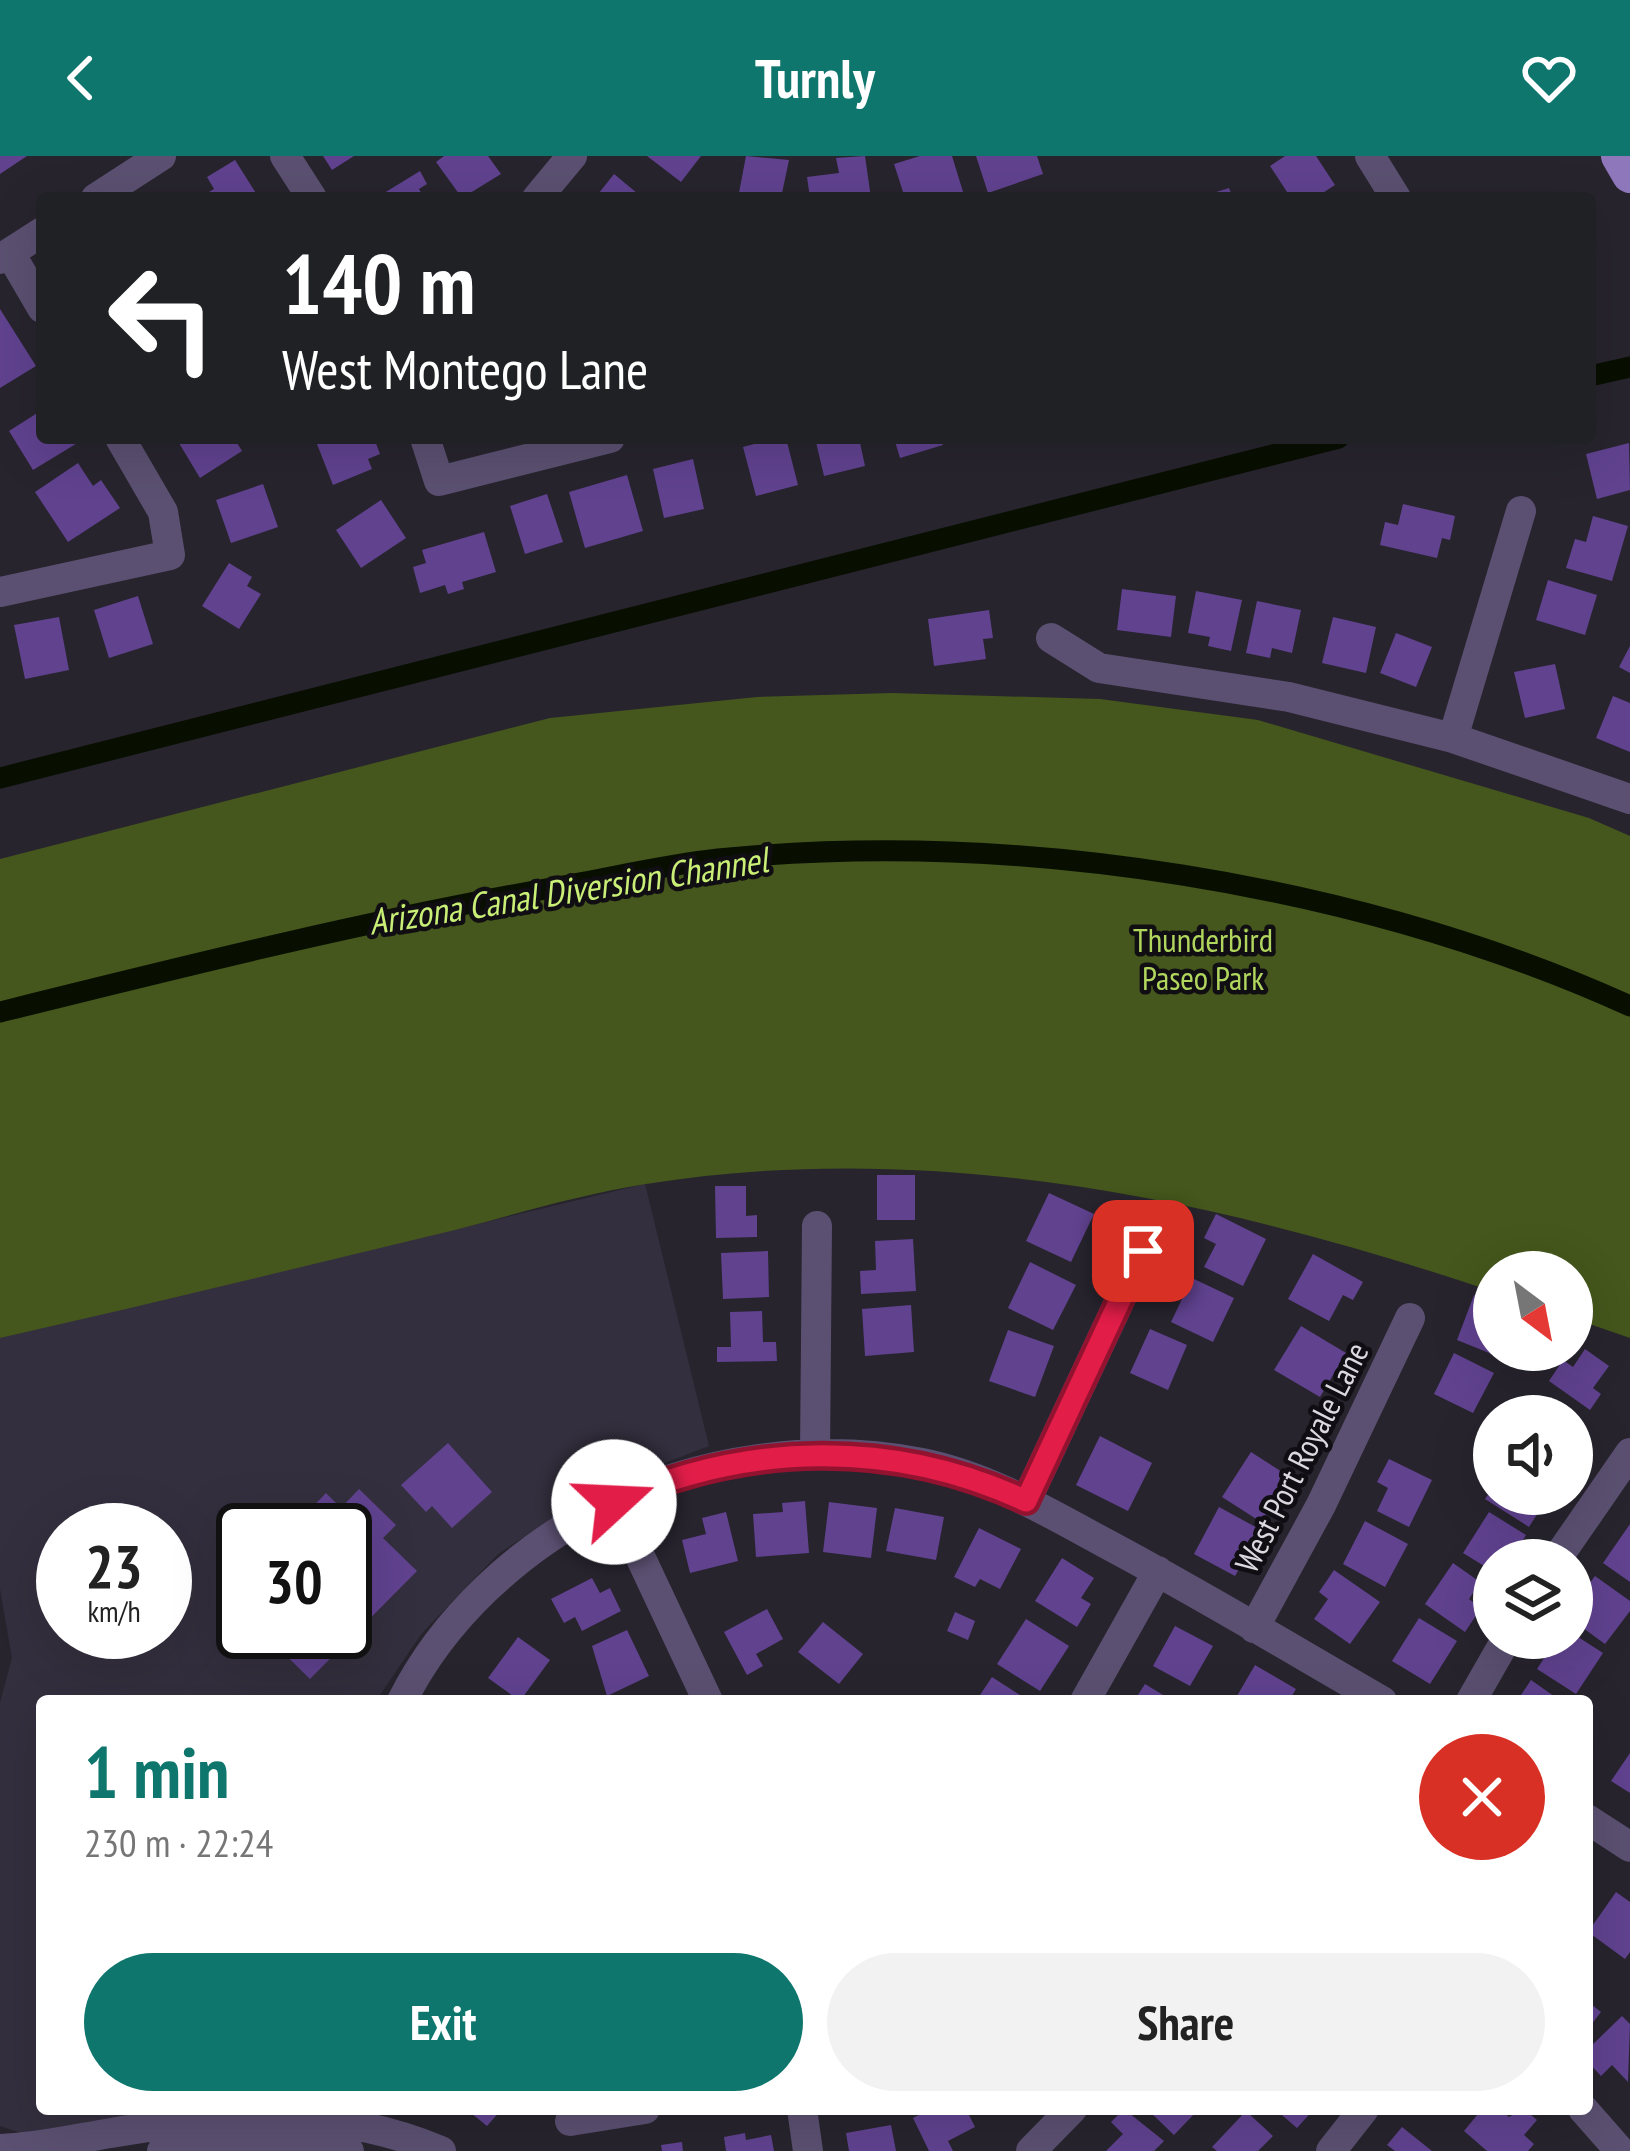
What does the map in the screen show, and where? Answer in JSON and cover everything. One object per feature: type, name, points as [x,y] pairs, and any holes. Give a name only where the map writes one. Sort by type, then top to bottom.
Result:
[{"type":"main road","points":[[1619,156],[1630,175]]},
{"type":"street","points":[[105,192],[161,156]]},
{"type":"street","points":[[285,156],[308,192]]},
{"type":"street","points":[[542,192],[572,156]]},
{"type":"street","points":[[1370,156],[1392,192]]},
{"type":"street","points":[[36,236],[5,256],[36,300]]},
{"type":"street","points":[[0,592],[170,555],[164,512],[123,444]]},
{"type":"street","points":[[427,444],[439,481],[586,444]]},
{"type":"street","points":[[1454,737],[1521,512]]},
{"type":"street","points":[[1051,638],[1099,668],[1289,697],[1454,737],[1630,799]]},
{"type":"street","points":[[815,1454],[817,1226]]},
{"type":"street","points":[[1026,1501],[1143,1251]]},
{"type":"street","name":"West Port Royale Lane","points":[[1254,1628],[1321,1505],[1410,1318]]},
{"type":"street","points":[[1571,1539],[1630,1453]]},
{"type":"street","points":[[406,1695],[438,1644],[495,1581],[532,1550],[614,1502],[711,1467],[815,1454],[924,1463],[1026,1501],[1254,1628],[1348,1692]]},
{"type":"street","points":[[614,1502],[705,1695]]},
{"type":"street","points":[[1088,1695],[1157,1571]]},
{"type":"street","points":[[1475,1695],[1496,1659]]},
{"type":"street","points":[[1593,1823],[1630,1847]]},
{"type":"street","points":[[570,2121],[608,2115]]},
{"type":"street","points":[[803,2115],[808,2151]]},
{"type":"street","points":[[1031,2151],[1066,2115]]},
{"type":"street","points":[[1331,2151],[1359,2115]]},
{"type":"street","points":[[1588,2115],[1620,2151]]},
{"type":"street","points":[[312,2130],[349,2151]]},
{"type":"street","points":[[0,2149],[208,2131],[312,2130],[382,2131],[441,2151]]},
{"type":"street","points":[[162,2151],[208,2131]]},
{"type":"shaded area","points":[[645,1184],[709,1446],[597,1489],[498,1554],[422,1633],[380,1695],[36,1695],[36,2115],[138,2115],[21,2133],[0,2126],[0,1703],[12,1658],[0,1589],[0,1338]]},
{"type":"green space","name":"Thunderbird Paseo Park","points":[[892,693],[1100,699],[1258,720],[1589,818],[1630,836],[1630,1338],[1593,1325],[1593,1251],[1473,1251],[1473,1285],[1288,1230],[1182,1205],[969,1174],[861,1169],[754,1172],[619,1189],[0,1338],[0,859],[550,718],[757,697]]},
{"type":"building","points":[[0,156],[27,156],[0,174]]},
{"type":"building","points":[[323,156],[354,156],[332,170]]},
{"type":"building","points":[[444,156],[488,156],[501,174],[472,192],[458,192],[436,162]]},
{"type":"building","points":[[647,156],[701,156],[681,182]]},
{"type":"building","points":[[746,156],[789,160],[782,192],[739,192]]},
{"type":"building","points":[[865,156],[870,192],[809,192],[807,177],[839,173],[836,158]]},
{"type":"building","points":[[920,156],[952,156],[963,192],[903,192],[894,164]]},
{"type":"building","points":[[976,156],[1037,156],[1043,174],[988,192]]},
{"type":"building","points":[[1285,156],[1316,156],[1335,185],[1324,192],[1287,192],[1270,166]]},
{"type":"building","points":[[235,160],[255,192],[209,192],[214,189],[207,177]]},
{"type":"building","points":[[420,171],[427,184],[421,192],[386,192]]},
{"type":"building","points":[[614,174],[636,192],[600,192]]},
{"type":"building","points":[[0,309],[36,366],[0,388]]},
{"type":"building","points":[[36,414],[36,444],[76,444],[33,470],[9,431]]},
{"type":"building","points":[[1629,443],[1630,490],[1597,499],[1586,454]]},
{"type":"building","points":[[180,444],[238,444],[242,451],[200,478]]},
{"type":"building","points":[[317,444],[376,444],[380,454],[368,459],[372,469],[333,485]]},
{"type":"building","points":[[788,444],[798,485],[756,496],[743,447]]},
{"type":"building","points":[[816,444],[860,444],[865,466],[824,476]]},
{"type":"building","points":[[896,444],[943,444],[943,445],[900,458]]},
{"type":"building","points":[[693,459],[704,509],[664,518],[653,469]]},
{"type":"building","points":[[78,463],[93,486],[101,480],[120,508],[68,542],[35,492]]},
{"type":"building","points":[[627,475],[643,531],[585,548],[569,492]]},
{"type":"building","points":[[263,484],[278,527],[231,543],[216,500]]},
{"type":"building","points":[[547,494],[563,542],[525,554],[510,506]]},
{"type":"building","points":[[381,500],[406,538],[361,568],[336,530]]},
{"type":"building","points":[[1403,504],[1455,516],[1450,540],[1442,538],[1437,558],[1380,545],[1385,522],[1398,525]]},
{"type":"building","points":[[1593,516],[1628,526],[1612,581],[1566,568],[1575,539],[1586,542]]},
{"type":"building","points":[[484,532],[496,572],[462,582],[464,589],[448,594],[445,585],[420,593],[413,567],[426,563],[422,550]]},
{"type":"building","points":[[229,563],[252,577],[247,586],[261,594],[239,629],[202,606]]},
{"type":"building","points":[[1548,580],[1597,595],[1585,635],[1536,620]]},
{"type":"building","points":[[1122,589],[1176,596],[1171,637],[1117,630]]},
{"type":"building","points":[[1196,591],[1242,600],[1231,651],[1208,646],[1210,637],[1188,633]]},
{"type":"building","points":[[138,596],[153,644],[109,658],[94,610]]},
{"type":"building","points":[[1257,601],[1301,610],[1292,653],[1272,648],[1270,658],[1246,653]]},
{"type":"building","points":[[989,610],[993,638],[983,639],[986,659],[934,666],[928,619]]},
{"type":"building","points":[[59,617],[69,670],[25,679],[14,625]]},
{"type":"building","points":[[1333,617],[1376,627],[1366,673],[1322,663]]},
{"type":"building","points":[[1396,633],[1432,647],[1416,687],[1380,673]]},
{"type":"building","points":[[1630,646],[1630,673],[1619,667]]},
{"type":"building","points":[[1555,664],[1565,709],[1525,718],[1514,672]]},
{"type":"building","points":[[1613,696],[1630,703],[1630,752],[1596,738]]},
{"type":"building","points":[[877,1175],[915,1175],[915,1220],[877,1220]]},
{"type":"building","points":[[715,1186],[746,1186],[746,1216],[757,1215],[757,1237],[716,1238]]},
{"type":"building","points":[[1049,1193],[1094,1214],[1071,1262],[1026,1241]]},
{"type":"building","points":[[1216,1214],[1266,1239],[1243,1286],[1204,1267],[1216,1244],[1204,1238]]},
{"type":"building","points":[[913,1239],[916,1291],[861,1294],[860,1271],[876,1270],[875,1241]]},
{"type":"building","points":[[768,1251],[769,1297],[723,1299],[721,1253]]},
{"type":"building","points":[[1313,1254],[1363,1282],[1353,1300],[1343,1295],[1329,1321],[1288,1299]]},
{"type":"building","points":[[1030,1262],[1076,1285],[1053,1330],[1008,1308]]},
{"type":"building","points":[[1192,1278],[1234,1298],[1213,1342],[1171,1322]]},
{"type":"building","points":[[1473,1298],[1473,1346],[1457,1340]]},
{"type":"building","points":[[911,1305],[914,1352],[865,1356],[862,1309]]},
{"type":"building","points":[[762,1311],[763,1342],[776,1342],[777,1361],[717,1362],[717,1347],[731,1347],[730,1312]]},
{"type":"building","points":[[1301,1326],[1346,1353],[1320,1397],[1274,1370]]},
{"type":"building","points":[[1150,1329],[1187,1345],[1168,1390],[1130,1373]]},
{"type":"building","points":[[1008,1330],[1054,1346],[1035,1397],[989,1381]]},
{"type":"building","points":[[1454,1353],[1473,1362],[1473,1371],[1494,1373],[1482,1395],[1473,1395],[1473,1413],[1434,1394]]},
{"type":"building","points":[[1593,1355],[1609,1366],[1593,1388],[1601,1394],[1593,1406],[1593,1395],[1569,1395],[1549,1381],[1556,1371],[1593,1371]]},
{"type":"building","points":[[1100,1436],[1152,1463],[1128,1511],[1076,1485]]},
{"type":"building","points":[[448,1443],[492,1492],[452,1528],[432,1506],[426,1512],[401,1485]]},
{"type":"building","points":[[1251,1452],[1290,1477],[1261,1522],[1222,1497]]},
{"type":"building","points":[[1389,1459],[1432,1480],[1409,1527],[1377,1511],[1388,1488],[1377,1482]]},
{"type":"building","points":[[359,1489],[396,1525],[383,1538],[417,1571],[372,1616],[372,1503],[346,1503]]},
{"type":"building","points":[[326,1493],[336,1503],[316,1503]]},
{"type":"building","points":[[805,1501],[809,1553],[756,1557],[753,1514],[783,1512],[782,1503]]},
{"type":"building","points":[[829,1502],[877,1508],[871,1558],[823,1552]]},
{"type":"building","points":[[1219,1507],[1261,1530],[1235,1576],[1194,1554]]},
{"type":"building","points":[[895,1508],[944,1517],[936,1560],[886,1551]]},
{"type":"building","points":[[726,1512],[738,1561],[690,1573],[682,1540],[706,1534],[702,1518]]},
{"type":"building","points":[[1487,1515],[1526,1535],[1524,1539],[1473,1539],[1473,1559],[1463,1553]]},
{"type":"building","points":[[1510,1515],[1537,1515],[1529,1527]]},
{"type":"building","points":[[1365,1521],[1408,1544],[1385,1587],[1343,1564]]},
{"type":"building","points":[[1630,1524],[1630,1582],[1603,1563]]},
{"type":"building","points":[[979,1528],[1021,1549],[1000,1589],[980,1579],[975,1587],[954,1577]]},
{"type":"building","points":[[1062,1558],[1094,1578],[1081,1598],[1091,1604],[1077,1627],[1035,1601]]},
{"type":"building","points":[[1453,1563],[1473,1577],[1469,1599],[1473,1620],[1465,1632],[1425,1604]]},
{"type":"building","points":[[1334,1570],[1380,1602],[1350,1644],[1314,1619],[1328,1599],[1319,1592]]},
{"type":"building","points":[[592,1578],[600,1593],[610,1588],[621,1611],[582,1631],[575,1617],[564,1623],[551,1599]]},
{"type":"building","points":[[1593,1579],[1630,1601],[1630,1611],[1605,1644],[1593,1635]]},
{"type":"building","points":[[767,1609],[783,1639],[756,1654],[763,1666],[747,1675],[724,1632]]},
{"type":"building","points":[[955,1612],[975,1621],[968,1640],[947,1631]]},
{"type":"building","points":[[1419,1618],[1457,1641],[1430,1684],[1392,1661]]},
{"type":"building","points":[[1026,1619],[1069,1646],[1040,1691],[997,1664]]},
{"type":"building","points":[[823,1622],[863,1654],[839,1684],[798,1652]]},
{"type":"building","points":[[1175,1626],[1213,1646],[1190,1686],[1153,1666]]},
{"type":"building","points":[[627,1630],[649,1676],[607,1695],[592,1646]]},
{"type":"building","points":[[518,1637],[550,1660],[524,1695],[512,1695],[488,1678]]},
{"type":"building","points":[[1593,1647],[1603,1653],[1576,1694],[1537,1669],[1543,1659],[1593,1659]]},
{"type":"building","points":[[290,1659],[330,1659],[310,1679]]},
{"type":"building","points":[[1255,1665],[1296,1689],[1292,1695],[1238,1695]]},
{"type":"building","points":[[992,1677],[1020,1695],[980,1695]]},
{"type":"building","points":[[1531,1680],[1552,1695],[1521,1695]]},
{"type":"building","points":[[1145,1684],[1163,1695],[1138,1695]]},
{"type":"building","points":[[1630,1753],[1630,1793],[1611,1781]]},
{"type":"building","points":[[1616,1892],[1630,1902],[1630,1952],[1625,1959],[1593,1936],[1593,1925]]},
{"type":"building","points":[[1622,2016],[1630,2024],[1628,2082],[1612,2065],[1601,2076],[1593,2067],[1593,2044]]},
{"type":"building","points":[[473,2115],[497,2115],[487,2126]]},
{"type":"building","points":[[969,2115],[975,2127],[948,2141],[953,2151],[929,2151],[913,2118]]},
{"type":"building","points":[[1118,2115],[1132,2115],[1164,2141],[1154,2151],[1106,2151],[1123,2134],[1111,2122]]},
{"type":"building","points":[[1153,2115],[1193,2115],[1174,2135]]},
{"type":"building","points":[[1242,2115],[1250,2115],[1273,2136],[1258,2151],[1212,2147]]},
{"type":"building","points":[[1282,2115],[1309,2115],[1297,2128]]},
{"type":"building","points":[[1477,2115],[1531,2115],[1537,2120],[1524,2135],[1534,2144],[1528,2151],[1487,2151],[1464,2131]]},
{"type":"building","points":[[891,2125],[896,2151],[849,2151],[846,2133]]},
{"type":"building","points":[[1402,2127],[1432,2151],[1395,2151],[1387,2145]]},
{"type":"building","points":[[745,2133],[746,2140],[771,2135],[774,2151],[726,2151],[724,2137]]},
{"type":"building","points":[[682,2142],[683,2151],[662,2151],[661,2145]]},
{"type":"waterway","points":[[1596,375],[1630,367]]},
{"type":"waterway","points":[[0,778],[1315,444]]},
{"type":"waterway","name":"Arizona Canal Diversion Channel","points":[[0,1012],[487,900],[718,859],[831,852],[947,852],[1183,875],[1414,927],[1525,963],[1630,1006]]},
{"type":"route","points":[[614,1502],[711,1467],[815,1454],[924,1463],[1026,1501],[1143,1251]]}]
